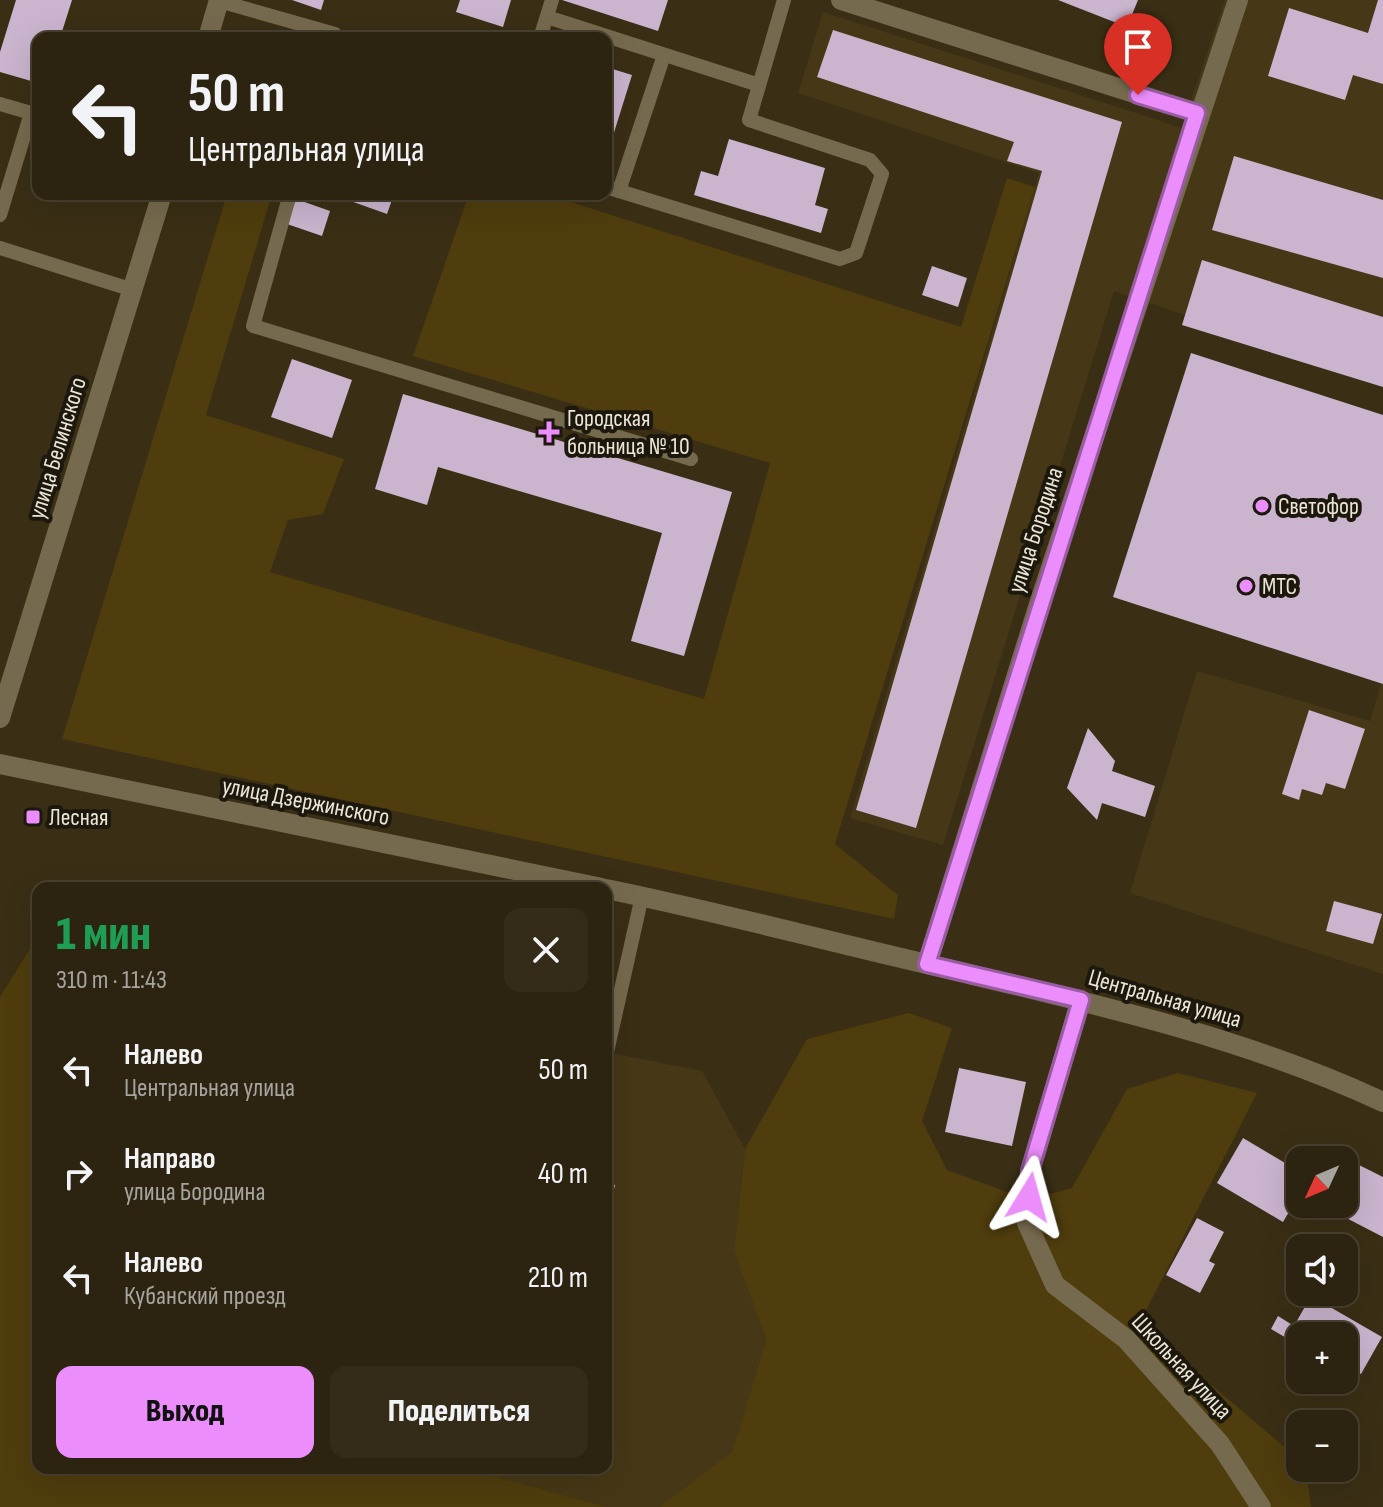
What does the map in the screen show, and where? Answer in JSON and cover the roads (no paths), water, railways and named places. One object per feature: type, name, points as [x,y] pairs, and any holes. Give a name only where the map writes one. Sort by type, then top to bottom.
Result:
[{"type":"street","points":[[210,32],[219,0]]},
{"type":"street","points":[[841,0],[1197,113]]},
{"type":"street","name":"улица Бородина","points":[[927,964],[1197,113],[1238,0]]},
{"type":"street","name":"улица Белинского","points":[[0,718],[160,200]]},
{"type":"street","name":"улица Дзержинского","points":[[0,764],[575,882]]},
{"type":"street","name":"улица Дзержинского","points":[[612,890],[742,917],[927,964]]},
{"type":"street","name":"Центральная улица","points":[[927,964],[1081,1000],[1218,1037],[1334,1080],[1383,1102]]},
{"type":"street","name":"Школьная улица","points":[[1081,1000],[1030,1171],[1027,1223],[1055,1285],[1126,1339],[1220,1444],[1261,1507]]},
{"type":"lane","points":[[219,0],[328,32]]},
{"type":"lane","points":[[542,32],[552,0]]},
{"type":"lane","points":[[664,55],[612,189],[840,259],[856,253],[882,174],[870,160],[749,120],[784,0]]},
{"type":"lane","points":[[547,17],[593,32]]},
{"type":"lane","points":[[612,38],[759,85]]},
{"type":"lane","points":[[0,104],[31,113],[0,215]]},
{"type":"lane","points":[[288,200],[253,326],[691,459]]},
{"type":"lane","points":[[0,248],[133,290]]},
{"type":"lane","points":[[612,1030],[642,896]]},
{"type":"place","name":"Городская больница № 10","points":[[549,432]]},
{"type":"place","name":"Светофор","points":[[1262,506]]},
{"type":"place","name":"МТС","points":[[1246,586]]},
{"type":"place","name":"Лесная","points":[[33,817]]}]
